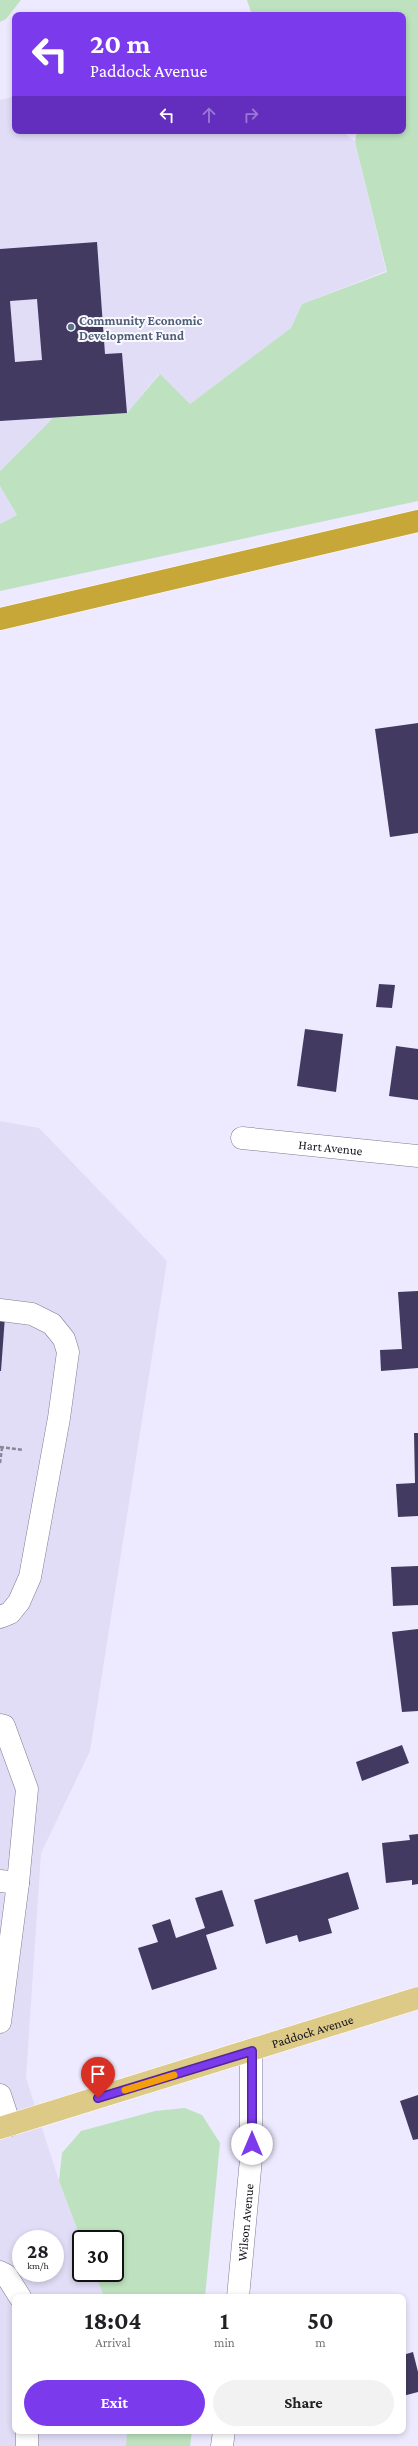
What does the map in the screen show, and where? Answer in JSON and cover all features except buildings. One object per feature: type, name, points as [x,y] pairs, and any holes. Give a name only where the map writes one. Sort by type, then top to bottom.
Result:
[{"type":"highway","points":[[0,619],[418,521]]},
{"type":"main road","name":"Paddock Avenue","points":[[5,2127],[418,1998]]},
{"type":"street","name":"Hart Avenue","points":[[242,1138],[418,1156]]},
{"type":"street","points":[[0,1310],[32,1314],[52,1324],[64,1339],[68,1352],[59,1418],[30,1577],[19,1602],[10,1613],[0,1617]]},
{"type":"street","points":[[0,1725],[4,1726],[27,1789],[9,1882],[0,2022]]},
{"type":"street","name":"Wilson Avenue","points":[[238,2294],[251,2159],[252,2051]]},
{"type":"street","points":[[0,2095],[5,2127]]},
{"type":"street","points":[[0,2272],[6,2275],[18,2294]]},
{"type":"street","points":[[27,2434],[27,2446]]},
{"type":"street","points":[[222,2446],[224,2434]]},
{"type":"path","points":[[0,1463],[1,1447],[30,1451]]},
{"type":"shaded area","points":[[12,97],[12,134],[346,134],[355,142],[386,271],[302,304],[291,328],[190,404],[159,374],[127,413],[53,418],[0,471],[0,100]]},
{"type":"shaded area","points":[[0,486],[17,515],[0,524]]},
{"type":"shaded area","points":[[0,1121],[39,1128],[167,1261],[90,1751],[41,1853],[26,2078],[59,2181],[78,2230],[72,2230],[72,2282],[98,2282],[103,2294],[12,2294],[12,2434],[127,2434],[126,2446],[0,2446]]},
{"type":"green space","points":[[0,0],[21,0],[6,19],[0,22]]},
{"type":"green space","points":[[247,0],[418,0],[418,501],[0,591],[0,524],[17,515],[0,486],[0,471],[53,418],[127,413],[160,374],[190,404],[291,328],[302,304],[387,272],[355,142],[356,134],[406,134],[406,12],[251,12]]},
{"type":"green space","points":[[185,2108],[202,2115],[220,2143],[205,2294],[103,2294],[98,2282],[124,2282],[124,2230],[78,2230],[59,2181],[62,2153],[81,2131],[155,2111]]},
{"type":"green space","points":[[127,2434],[192,2434],[190,2446],[126,2446]]},
{"type":"slow traffic","points":[[125,2090],[174,2075]]},
{"type":"place","name":"Community Economic Development Fund","points":[[71,327]]},
{"type":"route","points":[[98,2098],[252,2051],[252,2144]]}]
